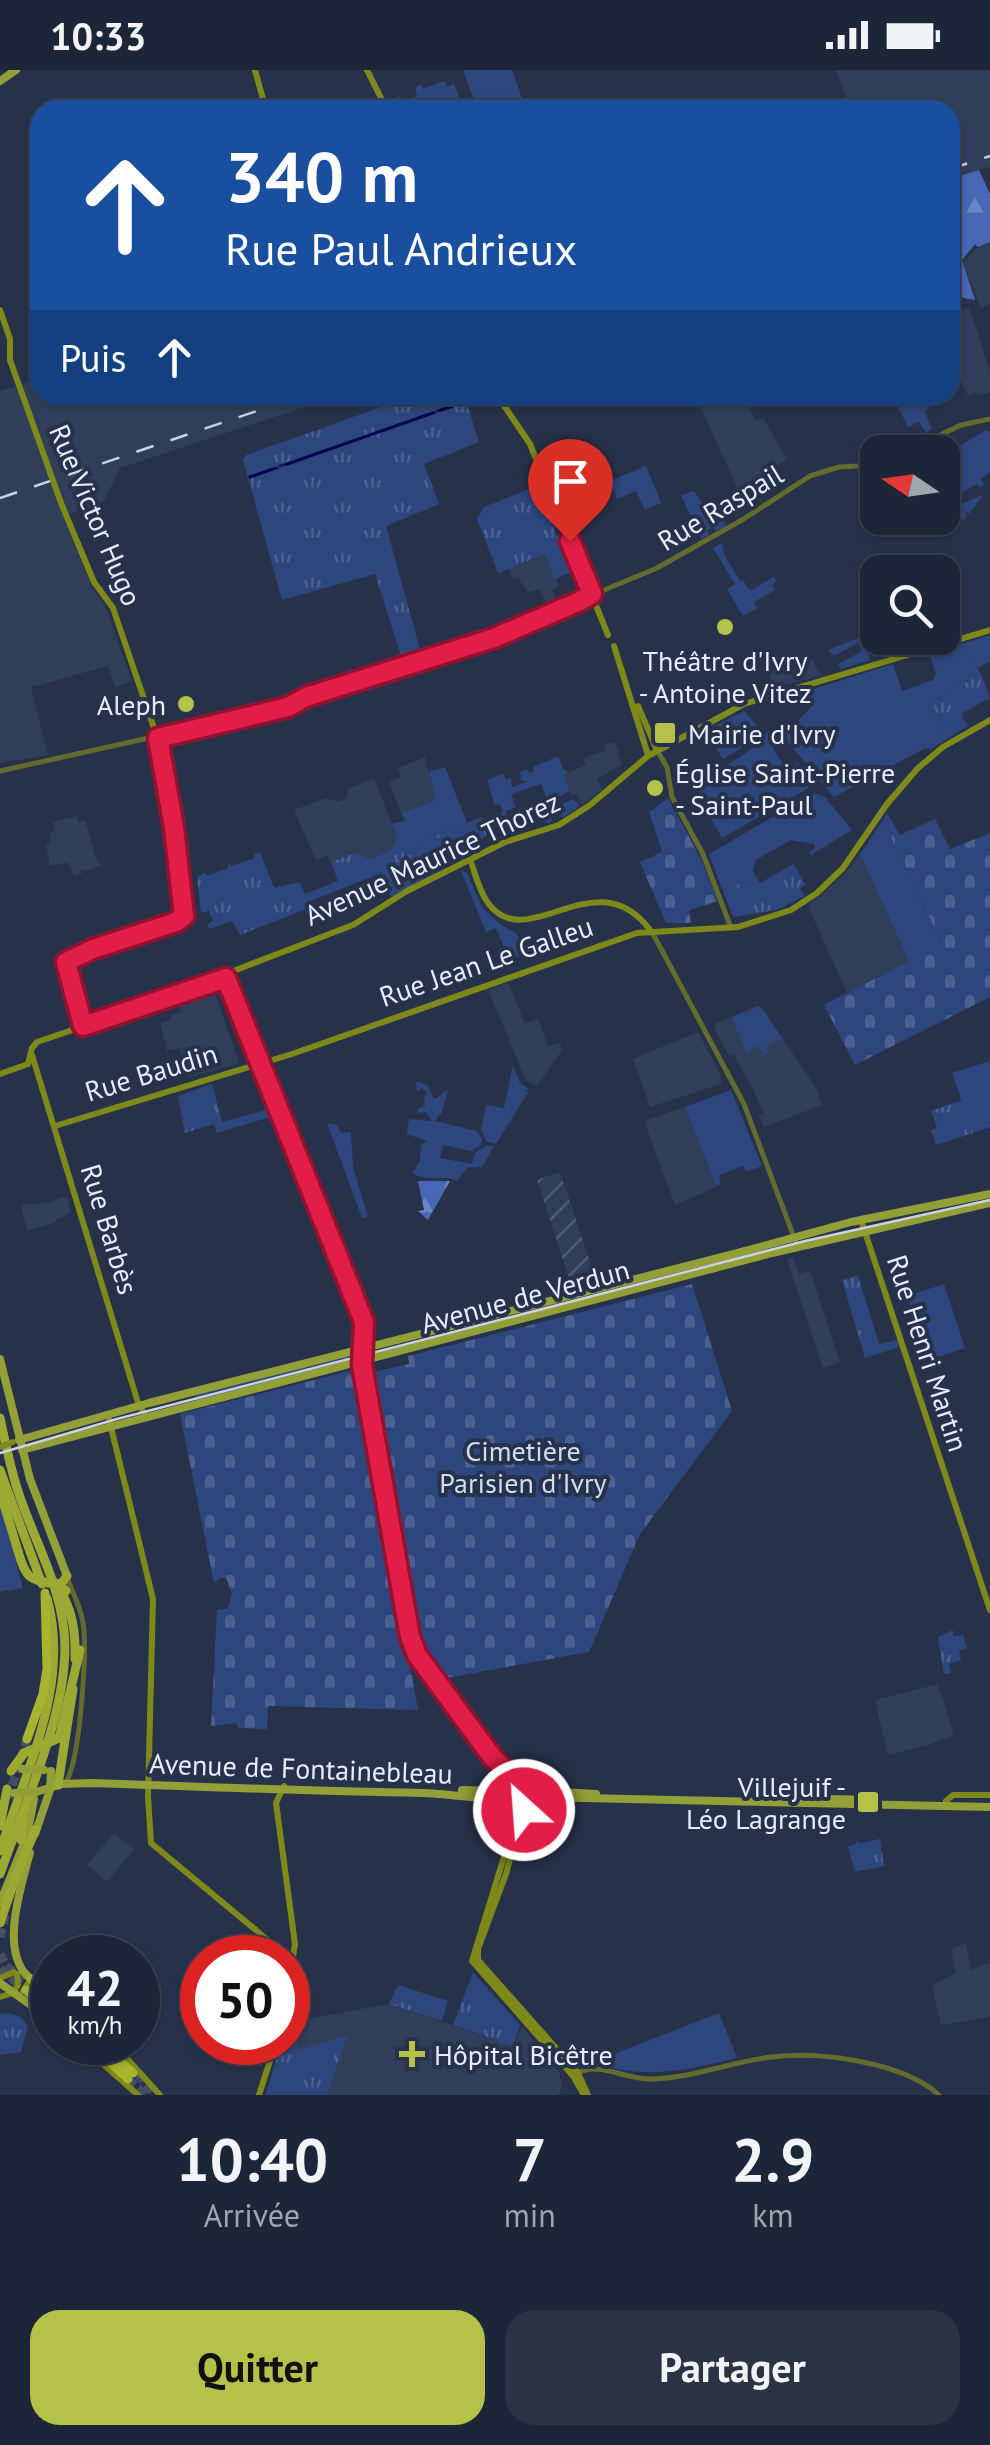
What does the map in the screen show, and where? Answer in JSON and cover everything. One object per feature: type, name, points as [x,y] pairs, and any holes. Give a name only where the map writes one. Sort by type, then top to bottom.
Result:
[{"type":"highway","points":[[0,1418],[19,1495],[50,1572],[64,1626],[64,1674],[22,1840]]},
{"type":"highway","points":[[0,1473],[2,1498],[26,1575],[34,1580],[64,1581],[78,1620],[80,1650],[59,1738],[24,1753],[12,1771]]},
{"type":"highway","points":[[0,1473],[46,1593],[56,1642],[52,1684],[0,1851]]},
{"type":"highway","points":[[50,1572],[67,1601],[76,1641],[72,1709],[57,1779]]},
{"type":"highway","points":[[27,1739],[48,1669],[46,1593]]},
{"type":"highway","points":[[0,1826],[7,1789]]},
{"type":"highway","points":[[0,1874],[31,1798]]},
{"type":"highway","points":[[4,1923],[17,1872],[36,1829]]},
{"type":"highway","points":[[24,1989],[30,1991]]},
{"type":"highway","points":[[24,1989],[30,1995]]},
{"type":"highway","points":[[117,2065],[132,2074]]},
{"type":"highway","points":[[122,2065],[132,2074]]},
{"type":"highway","points":[[126,2065],[132,2074]]},
{"type":"main road","points":[[0,81],[16,70]]},
{"type":"main road","points":[[255,70],[263,100]]},
{"type":"main road","points":[[367,70],[382,100]]},
{"type":"main road","name":"Rue Victor Hugo","points":[[0,310],[10,339],[10,360],[61,503],[94,582],[113,608],[158,738],[182,896],[183,918],[68,959],[66,964],[83,1026]]},
{"type":"main road","points":[[504,405],[530,444],[608,634]]},
{"type":"main road","name":"Avenue Maurice Thorez","points":[[0,1076],[26,1066],[37,1042],[226,978],[236,970],[353,925],[407,892],[505,842],[567,821],[657,750],[749,702],[990,630]]},
{"type":"main road","points":[[614,646],[657,750]]},
{"type":"main road","points":[[625,676],[648,756]]},
{"type":"main road","name":"Rue Jean Le Galleu","points":[[261,1063],[637,932],[731,928],[765,920],[812,898],[844,868],[887,804],[918,768],[943,747],[990,720]]},
{"type":"main road","points":[[470,859],[488,902],[511,919],[536,918],[585,902],[611,902],[628,908],[650,930]]},
{"type":"main road","points":[[628,908],[637,932]]},
{"type":"main road","points":[[636,922],[650,930]]},
{"type":"main road","name":"Rue Barbès","points":[[31,1053],[139,1406],[147,1416]]},
{"type":"main road","name":"Rue Baudin","points":[[54,1126],[261,1063]]},
{"type":"main road","name":"Avenue Maurice Thorez","points":[[0,1076],[25,1071],[39,1077]]},
{"type":"main road","name":"Avenue de Verdun","points":[[110,1420],[139,1406],[719,1258],[794,1235],[990,1194]]},
{"type":"main road","name":"Avenue de Verdun","points":[[19,1445],[110,1420],[147,1416],[760,1256],[990,1203]]},
{"type":"main road","name":"Rue Henri Martin","points":[[861,1220],[990,1610]]},
{"type":"main road","points":[[362,1348],[408,1624],[417,1655],[459,1719],[506,1779],[515,1821],[472,1956],[575,2074],[586,2095]]},
{"type":"main road","points":[[0,1358],[19,1445],[64,1581]]},
{"type":"main road","points":[[110,1420],[154,1599],[148,1784],[151,1842],[262,1935]]},
{"type":"main road","points":[[0,1447],[19,1445]]},
{"type":"main road","points":[[31,1798],[7,1789],[12,1771],[57,1779]]},
{"type":"main road","points":[[0,1903],[27,1836],[31,1798],[57,1779]]},
{"type":"main road","points":[[4,1923],[57,1779]]},
{"type":"main road","name":"Avenue de Fontainebleau","points":[[57,1779],[510,1800],[715,1799]]},
{"type":"main road","points":[[477,1964],[478,1949],[506,1874],[526,1800],[522,1786],[506,1779]]},
{"type":"main road","name":"Avenue de Fontainebleau","points":[[283,1788],[498,1791],[506,1779],[546,1791],[715,1799]]},
{"type":"main road","points":[[283,1788],[276,1803],[293,1935]]},
{"type":"main road","points":[[946,1804],[953,1795],[990,1796]]},
{"type":"main road","points":[[715,1799],[990,1805]]},
{"type":"main road","points":[[505,1846],[506,1874]]},
{"type":"main road","points":[[494,1905],[501,1877],[500,1862]]},
{"type":"main road","points":[[7,1963],[24,1989]]},
{"type":"main road","points":[[0,1980],[16,1973]]},
{"type":"main road","points":[[16,1973],[24,1989]]},
{"type":"main road","points":[[0,1980],[24,1989]]},
{"type":"main road","points":[[0,1997],[24,1989]]},
{"type":"main road","points":[[105,2065],[138,2095]]},
{"type":"main road","points":[[131,2065],[160,2095]]},
{"type":"main road","points":[[258,2095],[268,2065]]},
{"type":"street","points":[[940,435],[961,425],[990,419]]},
{"type":"street","name":"Rue Raspail","points":[[0,771],[288,707],[306,697],[494,638],[660,566],[810,476],[839,467],[860,466]]},
{"type":"street","points":[[657,750],[666,767],[672,797],[702,854],[731,928]]},
{"type":"street","points":[[650,930],[744,1104],[798,1248]]},
{"type":"street","points":[[226,978],[364,1322],[362,1348]]},
{"type":"street","points":[[57,1779],[78,1723],[84,1632],[72,1590],[64,1581]]},
{"type":"street","points":[[575,2074],[592,2067],[631,2078],[651,2079],[763,2058],[797,2056],[894,2068],[918,2078],[940,2095]]},
{"type":"shaded area","points":[[836,70],[990,70],[990,167],[960,176],[960,100],[838,100],[846,97]]},
{"type":"shaded area","points":[[990,243],[990,304],[981,308],[963,263],[978,248]]},
{"type":"shaded area","points":[[970,309],[990,372],[990,392],[978,396],[975,392],[968,395],[960,379],[960,311]]},
{"type":"shaded area","points":[[30,381],[30,405],[311,405],[120,468],[104,501],[63,516],[91,585],[107,610],[132,682],[115,687],[108,666],[31,687],[48,755],[0,763],[0,391]]},
{"type":"shaded area","points":[[747,405],[755,420],[763,418],[787,459],[769,471],[774,484],[746,507],[700,406]]},
{"type":"shaded area","points":[[545,554],[559,586],[552,590],[556,600],[547,604],[540,589],[528,592],[518,578],[513,580],[508,569]]},
{"type":"shaded area","points":[[807,653],[821,675],[775,688],[768,672]]},
{"type":"shaded area","points":[[615,742],[622,765],[597,779],[602,789],[582,805],[576,794],[572,796],[563,775],[586,765],[584,758],[605,751],[604,745]]},
{"type":"shaded area","points":[[425,757],[436,800],[401,813],[389,782],[401,777],[398,768]]},
{"type":"shaded area","points":[[374,779],[397,836],[391,850],[370,859],[354,853],[331,862],[328,855],[316,860],[294,810],[326,798],[339,802],[346,798],[349,788]]},
{"type":"shaded area","points":[[77,816],[79,822],[85,820],[101,865],[74,876],[69,862],[50,866],[46,844],[51,843],[53,822]]},
{"type":"shaded area","points":[[860,854],[909,961],[847,993],[808,906],[842,877]]},
{"type":"shaded area","points":[[508,983],[525,1023],[538,1019],[548,1046],[560,1043],[562,1050],[537,1086],[526,1080],[488,990]]},
{"type":"shaded area","points":[[213,987],[239,1063],[188,1078],[179,1048],[167,1051],[160,1023],[181,1012],[178,1000]]},
{"type":"shaded area","points":[[757,1006],[816,1088],[822,1105],[764,1127],[759,1116],[764,1114],[753,1089],[714,1028],[716,1023]]},
{"type":"shaded area","points":[[698,1032],[721,1076],[721,1084],[650,1107],[633,1059]]},
{"type":"shaded area","points":[[685,1107],[716,1187],[675,1205],[644,1121]]},
{"type":"shaded area","points":[[560,1172],[596,1280],[572,1287],[537,1180]]},
{"type":"shaded area","points":[[67,1196],[71,1211],[67,1215],[27,1231],[21,1205],[47,1203]]},
{"type":"shaded area","points":[[793,1257],[799,1274],[810,1271],[840,1362],[823,1368],[787,1259]]},
{"type":"shaded area","points":[[938,1684],[954,1735],[888,1755],[875,1700]]},
{"type":"shaded area","points":[[114,1833],[134,1849],[107,1882],[87,1865]]},
{"type":"shaded area","points":[[966,1943],[971,1970],[990,1963],[990,2017],[941,2025],[932,1985],[956,1973],[951,1949]]},
{"type":"shaded area","name":"Hôpital Bicêtre","points":[[389,2004],[513,2046],[522,2026],[559,2072],[562,2087],[559,2095],[266,2095],[275,2065],[310,2065],[310,2018]]},
{"type":"green space","points":[[463,70],[512,70],[522,100],[474,100]]},
{"type":"green space","points":[[444,81],[448,87],[454,83],[460,100],[407,100],[417,96],[415,87],[421,84],[424,89]]},
{"type":"green space","points":[[979,170],[990,194],[990,242],[978,247],[975,244],[962,260],[975,300],[963,298],[960,292],[960,176]]},
{"type":"green space","points":[[387,405],[467,405],[479,442],[424,464],[439,504],[386,526],[421,653],[402,659],[375,574],[282,600],[243,460],[246,455]]},
{"type":"green space","points":[[897,405],[932,405],[924,411],[932,429],[926,433],[919,422],[908,427]]},
{"type":"green space","points":[[990,431],[990,472],[981,479],[984,485],[979,488],[977,484],[960,494],[960,446]]},
{"type":"green space","points":[[600,464],[612,494],[564,514],[552,485]]},
{"type":"green space","points":[[646,466],[661,503],[645,510],[636,491],[617,499],[609,481]]},
{"type":"green space","points":[[537,486],[572,572],[555,579],[545,554],[498,573],[477,519],[484,507]]},
{"type":"green space","points":[[694,491],[706,509],[714,506],[722,519],[730,518],[724,522],[726,526],[707,530],[709,535],[701,539],[681,495]]},
{"type":"green space","points":[[983,495],[969,514],[962,507],[967,515],[964,521],[960,502]]},
{"type":"green space","points":[[722,543],[724,554],[750,591],[774,577],[776,582],[772,585],[775,590],[754,602],[757,608],[743,616],[727,589],[735,584],[713,548]]},
{"type":"green space","points":[[990,635],[990,661],[978,668],[969,653],[960,653],[960,644]]},
{"type":"green space","points":[[860,637],[860,647],[858,643],[834,656],[828,650]]},
{"type":"green space","points":[[860,652],[870,660],[841,669],[838,664]]},
{"type":"green space","points":[[969,653],[981,674],[927,704],[941,730],[963,718],[968,726],[931,749],[925,748],[834,797],[777,729],[787,733],[793,726],[788,722],[797,722],[810,708],[810,697],[806,696],[811,694],[810,690],[893,664],[902,691],[933,680],[936,674],[930,655]]},
{"type":"green space","points":[[981,674],[990,698],[941,730],[927,704]]},
{"type":"green space","points":[[744,711],[762,731],[723,759],[708,735],[711,728]]},
{"type":"green space","points":[[768,731],[780,740],[773,749],[787,769],[798,763],[812,786],[722,838],[691,783],[743,755]]},
{"type":"green space","points":[[556,757],[568,772],[564,776],[570,791],[553,800],[556,807],[573,799],[580,806],[562,818],[556,808],[552,813],[549,810],[550,823],[541,822],[539,810],[549,805],[541,784],[511,794],[516,807],[506,811],[507,816],[496,818],[503,812],[500,804],[495,805],[487,780],[503,774],[506,780],[511,778],[512,787],[527,782],[521,780],[520,772],[534,771],[533,767]]},
{"type":"green space","points":[[445,767],[467,823],[416,844],[401,813],[436,800],[429,772]]},
{"type":"green space","points":[[814,793],[825,797],[852,830],[811,855],[814,844],[791,840],[756,860],[756,877],[723,891],[709,854]]},
{"type":"green space","points":[[668,798],[700,857],[718,901],[689,910],[691,923],[666,923],[640,862],[662,852],[649,812]]},
{"type":"green space","points":[[887,813],[900,835],[935,819],[950,849],[990,833],[990,997],[855,1065],[824,1005],[942,944],[883,820]]},
{"type":"green space","points":[[482,817],[488,833],[463,858],[391,897],[381,873],[308,902],[309,908],[240,935],[232,921],[209,929],[207,924],[213,921],[209,911],[201,913],[197,876],[227,869],[229,864],[255,858],[254,854],[260,852],[274,888],[299,882],[305,894],[338,881],[331,862],[354,853],[370,859],[391,850],[397,836],[392,824],[406,821],[416,844]]},
{"type":"green space","points":[[883,820],[942,945],[909,961],[860,854]]},
{"type":"green space","points":[[794,864],[805,885],[800,888],[805,896],[776,910],[733,917],[723,891],[756,877],[760,883]]},
{"type":"green space","points":[[461,870],[467,873],[482,907],[516,933],[524,946],[539,948],[509,960],[496,928],[486,932]]},
{"type":"green space","points":[[757,1006],[782,1038],[766,1046],[769,1053],[763,1056],[758,1045],[747,1055],[732,1017]]},
{"type":"green space","points":[[990,1061],[990,1127],[973,1133],[952,1073]]},
{"type":"green space","points":[[513,1066],[520,1083],[529,1089],[523,1093],[529,1091],[496,1144],[487,1142],[481,1130],[486,1105],[504,1108]]},
{"type":"green space","points":[[416,1082],[427,1085],[434,1099],[448,1090],[435,1121],[477,1131],[482,1139],[481,1145],[471,1151],[443,1145],[440,1158],[472,1164],[475,1153],[494,1146],[482,1167],[467,1168],[457,1181],[412,1173],[420,1161],[421,1145],[427,1141],[407,1134],[409,1119],[432,1121],[426,1112],[418,1113],[417,1109],[425,1106],[428,1093],[422,1088],[417,1092]]},
{"type":"green space","points":[[212,1084],[222,1122],[273,1108],[276,1115],[217,1133],[214,1124],[185,1133],[178,1096]]},
{"type":"green space","points":[[731,1090],[762,1166],[746,1172],[743,1166],[719,1175],[720,1184],[716,1186],[685,1107]]},
{"type":"green space","points":[[962,1100],[973,1133],[936,1145],[931,1130],[937,1128],[931,1111]]},
{"type":"green space","points":[[327,1123],[337,1125],[341,1133],[351,1132],[353,1168],[368,1216],[362,1218]]},
{"type":"green space","points":[[418,1181],[450,1181],[428,1220],[418,1211],[424,1210]]},
{"type":"green space","points":[[858,1276],[879,1344],[897,1340],[899,1347],[865,1358],[842,1280]]},
{"type":"green space","name":"Cimetière Parisien d'Ivry","points":[[692,1284],[732,1411],[640,1534],[589,1652],[441,1679],[424,1656],[415,1633],[370,1373],[409,1364],[408,1356]]},
{"type":"green space","points":[[944,1284],[965,1348],[929,1360],[907,1296]]},
{"type":"green space","points":[[348,1354],[350,1362],[197,1402],[195,1393]]},
{"type":"green space","points":[[357,1369],[418,1710],[268,1706],[267,1729],[239,1728],[236,1723],[211,1726],[217,1610],[228,1608],[232,1594],[226,1578],[214,1583],[180,1414]]},
{"type":"green space","points":[[0,1503],[23,1588],[0,1592]]},
{"type":"green space","points":[[953,1630],[953,1636],[963,1635],[967,1648],[959,1650],[961,1660],[949,1664],[951,1674],[944,1674],[938,1637]]},
{"type":"green space","points":[[858,1839],[859,1844],[880,1839],[884,1866],[855,1872],[848,1846]]},
{"type":"green space","points":[[473,1972],[520,2025],[513,2046],[453,2025]]},
{"type":"green space","points":[[398,1985],[448,2001],[442,2021],[389,2004]]},
{"type":"green space","points":[[719,2013],[737,2058],[666,2072],[596,2064],[596,2061]]},
{"type":"green space","points":[[0,2014],[21,2017],[28,2026],[21,2052],[0,2055]]},
{"type":"green space","points":[[347,2036],[327,2095],[266,2095],[275,2065],[310,2065],[310,2047]]},
{"type":"water","points":[[451,405],[460,405],[249,479],[248,476]]},
{"type":"tunnel","points":[[8,1798],[27,1739]]},
{"type":"tunnel","points":[[0,1937],[5,1915]]},
{"type":"tunnel","points":[[0,1954],[6,1966],[30,1986]]},
{"type":"tunnel","points":[[0,1969],[21,1986]]},
{"type":"tunnel","points":[[138,2074],[155,2095]]},
{"type":"tunnel","points":[[128,2079],[145,2095]]},
{"type":"tram line","points":[[0,1453],[117,1419],[805,1241],[990,1200]]},
{"type":"railway","points":[[960,166],[990,156]]},
{"type":"railway","points":[[0,498],[274,405]]},
{"type":"place","name":"Théâtre d'Ivry - Antoine Vitez","points":[[725,627]]},
{"type":"place","name":"Aleph","points":[[186,704]]},
{"type":"place","name":"Mairie d'Ivry","points":[[665,733]]},
{"type":"place","name":"Église Saint-Pierre - Saint-Paul","points":[[655,788]]},
{"type":"place","name":"Villejuif - Léo Lagrange","points":[[868,1802]]},
{"type":"place","name":"Hôpital Bicêtre","points":[[412,2054]]},
{"type":"route","points":[[524,1810],[526,1789],[485,1748],[417,1655],[410,1637],[362,1365],[364,1322],[226,978],[83,1026],[66,962],[184,916],[158,738],[288,707],[306,697],[494,638],[580,601],[592,594],[570,541]]}]
